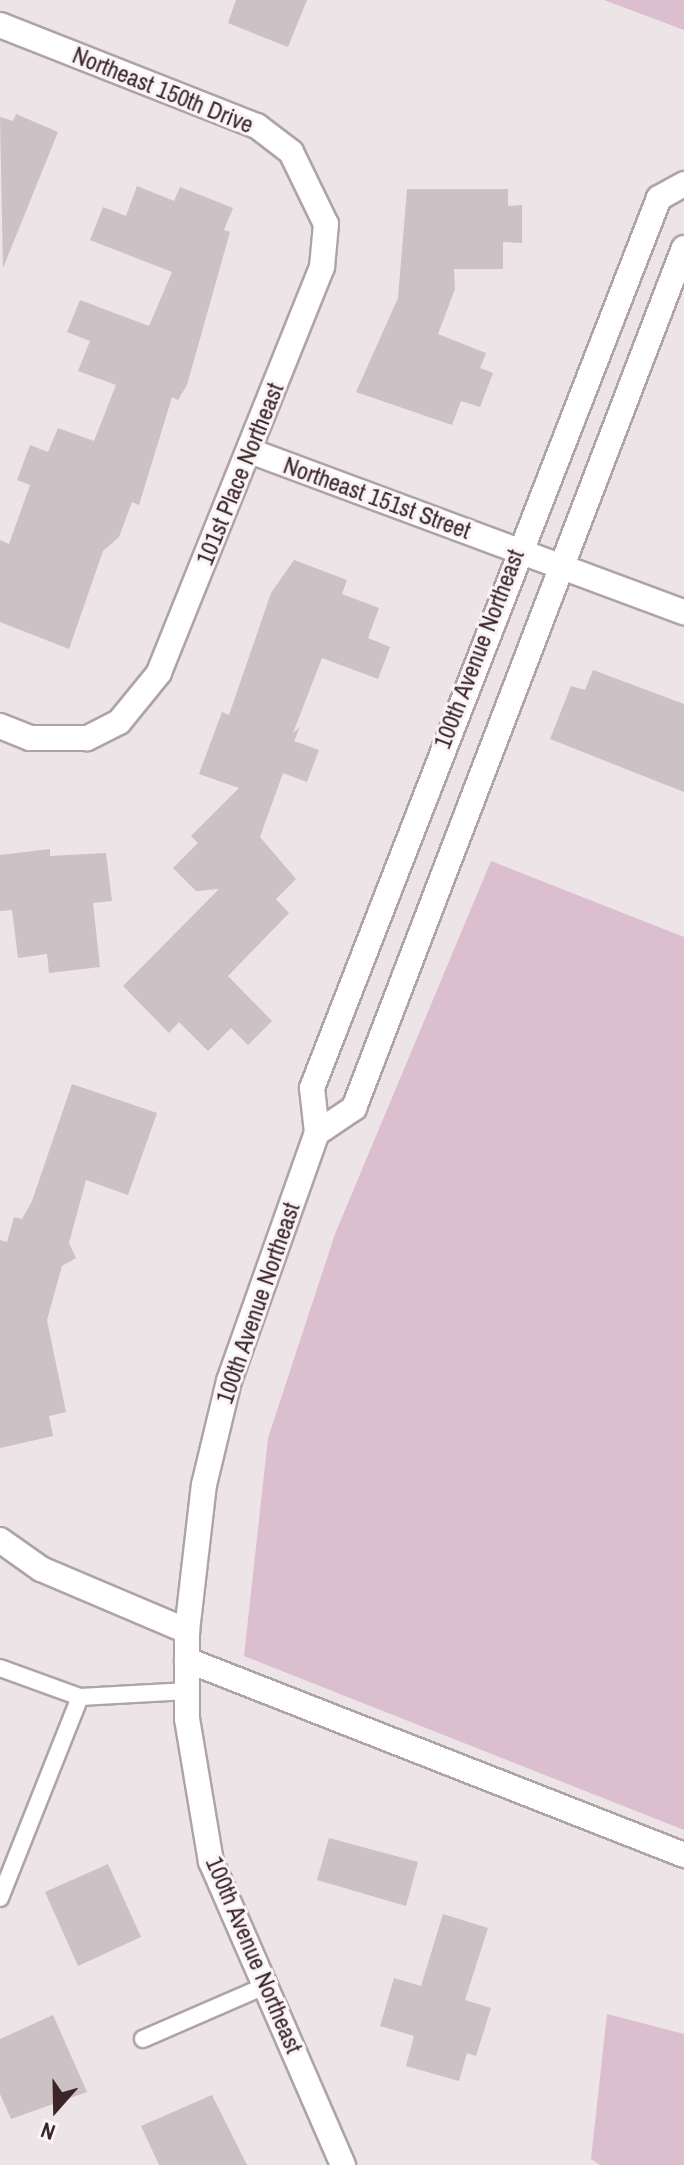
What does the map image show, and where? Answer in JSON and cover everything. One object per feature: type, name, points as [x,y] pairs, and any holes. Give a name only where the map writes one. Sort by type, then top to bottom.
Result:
[{"type":"main road","name":"Northeast 150th Drive","points":[[0,25],[257,126],[309,179]]},
{"type":"main road","name":"101st Place Northeast","points":[[0,726],[30,738],[87,738],[119,722],[159,673],[322,267],[326,224],[309,179]]},
{"type":"main road","name":"100th Avenue Northeast","points":[[343,2165],[211,1862],[188,1691],[187,1660],[187,1631],[204,1485],[229,1381],[317,1133],[312,1088],[517,550],[659,198],[684,184]]},
{"type":"main road","name":"100th Avenue Northeast","points":[[317,1133],[354,1108],[558,566],[684,248]]},
{"type":"main road","name":"Northeast 151st Street","points":[[250,451],[684,612]]},
{"type":"main road","points":[[0,1540],[41,1569],[187,1631]]},
{"type":"main road","points":[[187,1660],[684,1855]]},
{"type":"lane","points":[[0,1668],[80,1697],[188,1691]]},
{"type":"lane","points":[[0,1898],[80,1697]]},
{"type":"lane","points":[[143,2039],[265,1986]]},
{"type":"shaded area","points":[[604,0],[684,0],[684,30]]},
{"type":"shaded area","points":[[491,861],[684,937],[684,1830],[244,1656],[268,1438],[335,1234]]},
{"type":"shaded area","points":[[607,2014],[684,2034],[684,2165],[600,2165],[591,2159]]},
{"type":"building","points":[[236,0],[307,0],[288,47],[228,23]]},
{"type":"building","points":[[16,114],[58,132],[3,268],[0,117],[13,121]]},
{"type":"building","points":[[137,186],[174,201],[180,187],[233,208],[224,230],[230,232],[187,385],[178,400],[172,397],[139,505],[132,502],[119,537],[103,551],[69,649],[0,622],[0,540],[9,544],[30,485],[17,480],[30,445],[48,452],[58,428],[94,441],[116,385],[78,371],[90,341],[67,332],[80,300],[149,326],[172,272],[90,240],[103,207],[126,216]]},
{"type":"building","points":[[407,189],[508,189],[508,206],[522,205],[522,243],[503,242],[503,269],[454,269],[455,289],[438,334],[486,353],[480,368],[493,373],[480,407],[461,401],[452,425],[356,392],[398,298]]},
{"type":"building","points":[[294,560],[347,580],[342,594],[379,608],[368,638],[390,647],[378,679],[322,658],[293,733],[300,727],[294,741],[319,750],[307,782],[283,773],[260,837],[296,879],[276,899],[289,913],[228,976],[272,1021],[248,1045],[231,1028],[208,1051],[179,1022],[169,1033],[123,986],[219,889],[196,891],[173,868],[198,843],[191,836],[239,788],[199,774],[222,712],[229,715],[271,593]]},
{"type":"building","points":[[593,670],[684,704],[684,792],[550,739],[571,686],[585,690]]},
{"type":"building","points":[[50,849],[50,856],[106,853],[112,901],[93,903],[100,967],[49,973],[47,954],[18,958],[12,910],[0,911],[0,855]]},
{"type":"building","points":[[72,1084],[157,1113],[128,1195],[86,1180],[69,1243],[76,1258],[62,1266],[47,1320],[66,1412],[49,1416],[53,1436],[0,1448],[0,1240],[7,1242],[14,1217],[22,1219],[32,1201]]},
{"type":"building","points":[[329,1838],[418,1862],[406,1906],[317,1880]]},
{"type":"building","points":[[108,1864],[141,1937],[78,1966],[45,1892]]},
{"type":"building","points":[[443,1914],[488,1928],[465,2000],[491,2008],[476,2056],[467,2053],[459,2081],[406,2066],[414,2036],[380,2026],[394,1978],[421,1986]]},
{"type":"building","points":[[53,2015],[87,2092],[11,2119],[0,2094],[0,2039]]},
{"type":"building","points":[[212,2095],[247,2165],[159,2165],[141,2126]]}]
